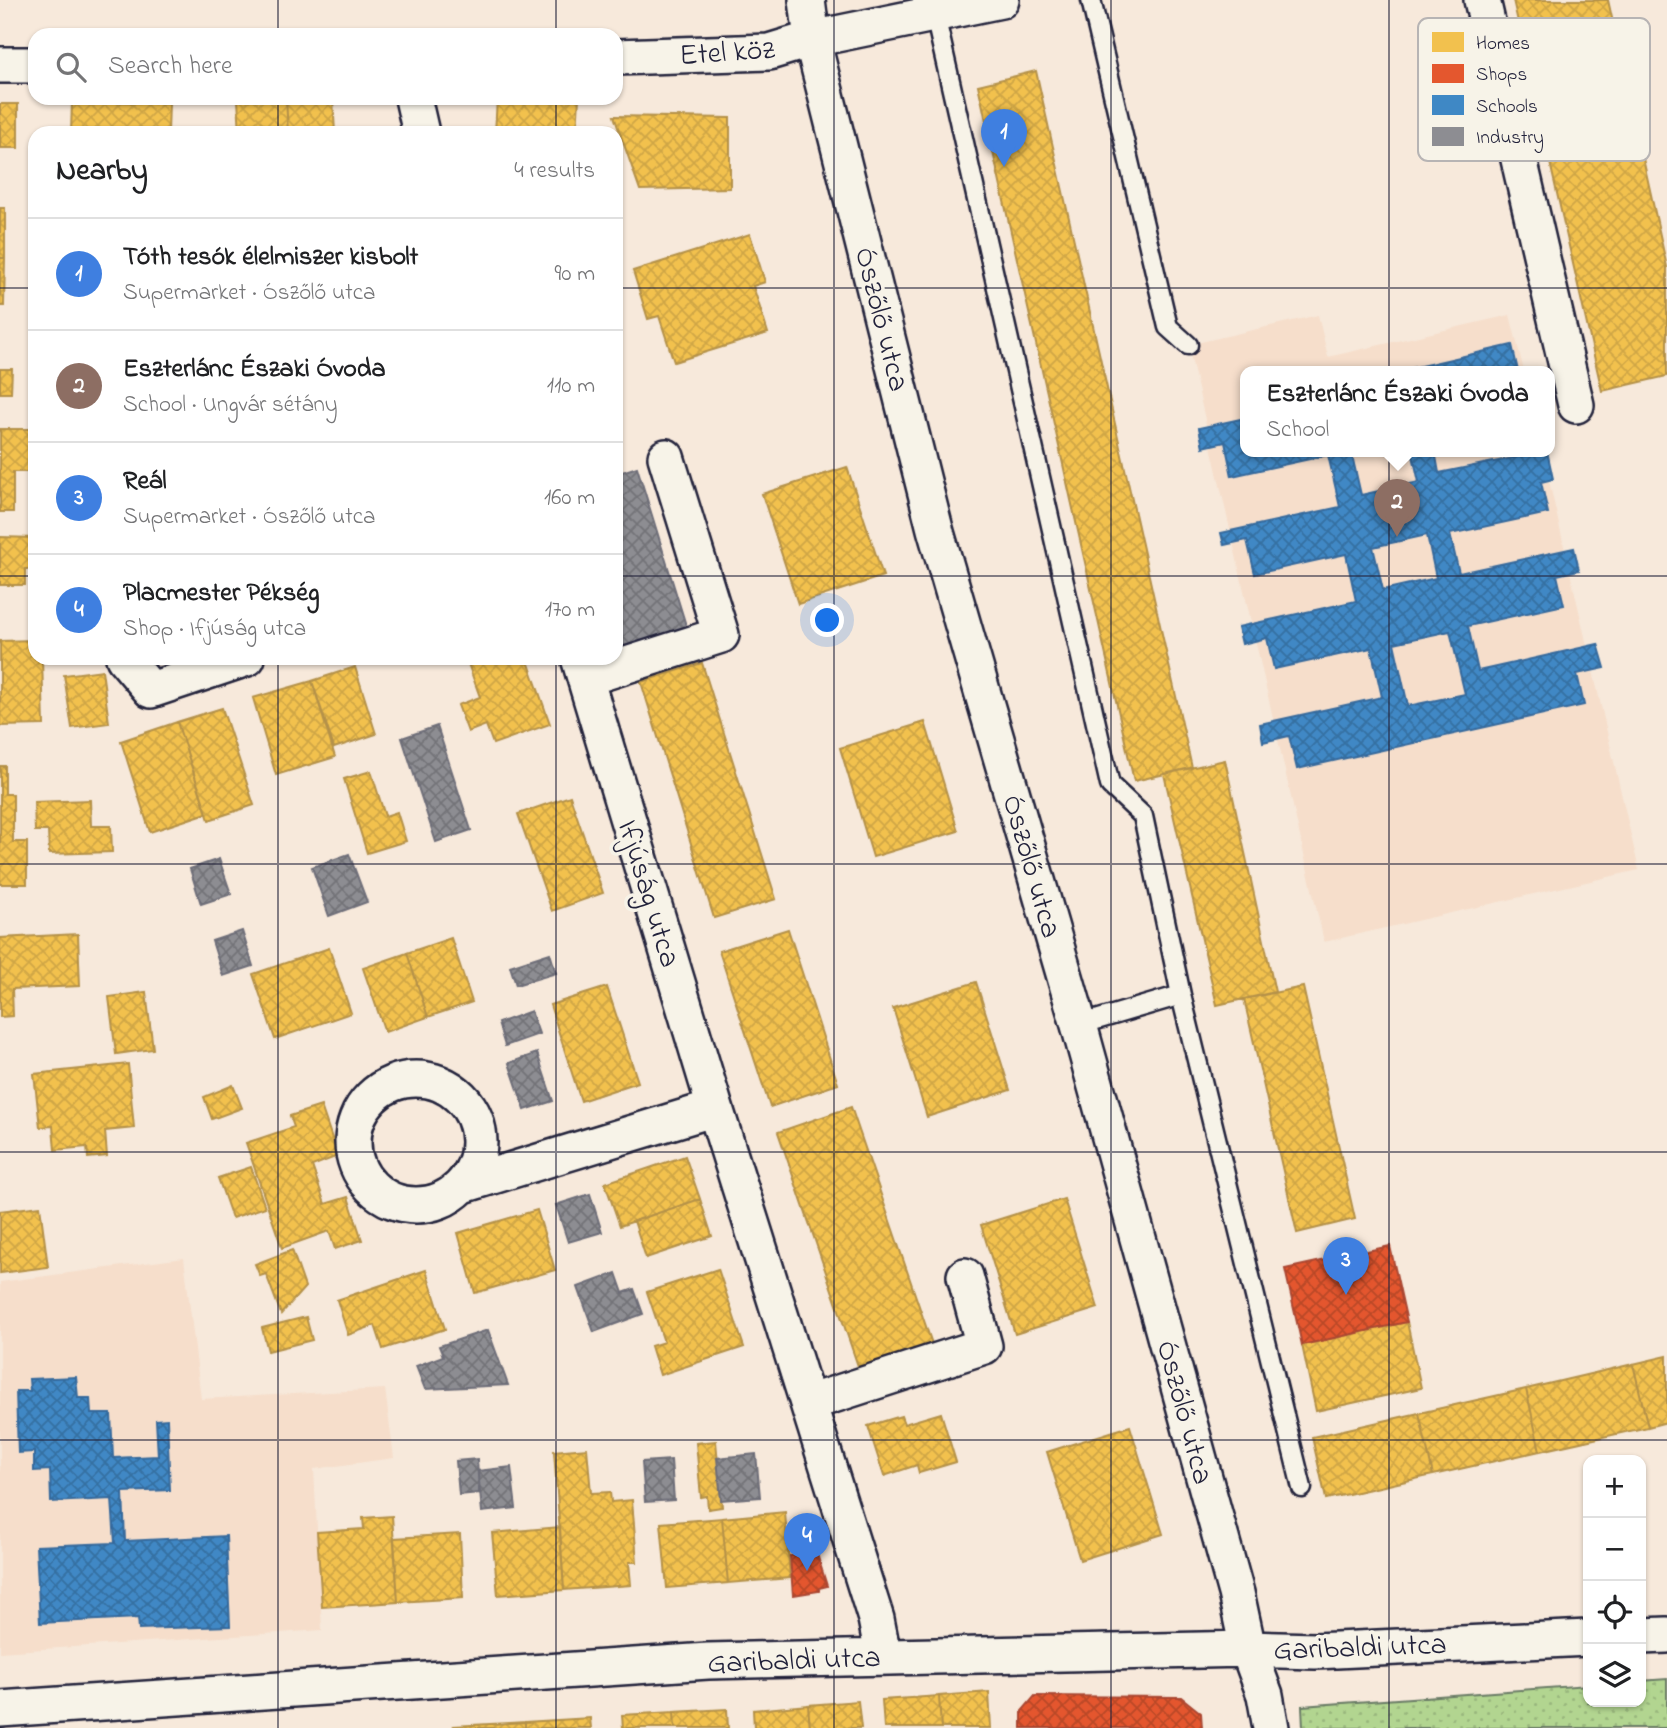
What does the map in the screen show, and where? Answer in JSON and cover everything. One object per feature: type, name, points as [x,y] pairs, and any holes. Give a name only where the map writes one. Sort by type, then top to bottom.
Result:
[{"type":"street","name":"Ószőlő utca","points":[[807,0],[812,39],[936,529],[1079,1025],[1236,1592],[1248,1649],[1265,1695],[1271,1728]]},
{"type":"street","name":"Etel köz","points":[[623,57],[769,52],[812,39],[1001,0]]},
{"type":"street","points":[[1482,0],[1486,18]]},
{"type":"street","points":[[0,65],[28,65]]},
{"type":"street","points":[[415,105],[419,126]]},
{"type":"street","points":[[1519,161],[1576,405]]},
{"type":"street","name":"Ifjúság utca","points":[[623,658],[721,635],[666,457]]},
{"type":"street","points":[[130,665],[151,690],[226,665]]},
{"type":"street","name":"Ifjúság utca","points":[[582,668],[715,1108],[876,1619],[883,1656]]},
{"type":"street","points":[[463,1185],[715,1108]]},
{"type":"street","points":[[808,1403],[984,1346],[965,1276]]},
{"type":"street","points":[[1646,1636],[1667,1635]]},
{"type":"street","name":"Garibaldi utca","points":[[0,1709],[708,1661],[1248,1649],[1315,1651],[1583,1639]]},
{"type":"lane","points":[[1091,0],[1168,327],[1188,345]]},
{"type":"lane","points":[[935,15],[1110,785],[1143,816],[1181,995],[1302,1488]]},
{"type":"lane","points":[[1079,1025],[1181,995]]},
{"type":"shaded area","points":[[1318,315],[1328,357],[1510,315],[1523,366],[1240,366],[1240,457],[1543,457],[1639,870],[1324,942],[1188,345]]},
{"type":"shaded area","points":[[184,1258],[201,1399],[385,1389],[394,1458],[314,1469],[322,1630],[0,1652],[0,1282]]},
{"type":"green space","points":[[1667,1679],[1667,1728],[1303,1728],[1302,1706],[1583,1685],[1583,1707],[1646,1707],[1646,1681]]},
{"type":"building: Homes","points":[[1513,0],[1608,0],[1612,18],[1517,18]]},
{"type":"building: Homes","points":[[1036,71],[1192,768],[1134,781],[978,85]]},
{"type":"building: Homes","points":[[0,104],[18,104],[18,148],[0,148]]},
{"type":"building: Homes","points":[[72,105],[169,105],[168,126],[71,126]]},
{"type":"building: Homes","points":[[238,105],[286,105],[288,126],[240,126]]},
{"type":"building: Homes","points":[[286,105],[333,105],[335,126],[288,126]]},
{"type":"building: Homes","points":[[497,105],[579,105],[577,126],[495,126]]},
{"type":"building: Homes","points":[[614,116],[730,118],[730,188],[640,190],[623,142],[623,126],[618,126]]},
{"type":"building: Homes","points":[[1550,161],[1644,161],[1667,267],[1667,376],[1602,391]]},
{"type":"building: Homes","points":[[0,208],[5,208],[5,258],[0,258]]},
{"type":"building: Homes","points":[[750,234],[765,282],[753,286],[768,333],[674,362],[659,316],[648,319],[633,271]]},
{"type":"building: Homes","points":[[0,258],[5,258],[4,306],[0,306]]},
{"type":"building: Homes","points":[[0,369],[12,369],[11,393],[0,393]]},
{"type":"building: Homes","points":[[0,429],[28,429],[28,472],[13,472],[13,512],[0,512]]},
{"type":"building: Homes","points":[[847,467],[883,576],[798,604],[762,494]]},
{"type":"building: Homes","points":[[0,537],[28,538],[25,585],[0,585]]},
{"type":"building: Homes","points":[[28,640],[28,665],[42,665],[44,725],[0,726],[0,641]]},
{"type":"building: Homes","points":[[702,663],[776,899],[714,918],[641,682]]},
{"type":"building: Homes","points":[[469,665],[529,665],[550,724],[493,744],[486,725],[468,732],[458,705],[480,697]]},
{"type":"building: Homes","points":[[355,667],[376,734],[334,748],[312,681]]},
{"type":"building: Homes","points":[[102,670],[109,723],[72,728],[64,675]]},
{"type":"building: Homes","points":[[312,681],[335,757],[276,775],[253,698]]},
{"type":"building: Homes","points":[[222,708],[254,805],[209,820],[177,722]]},
{"type":"building: Homes","points":[[177,722],[207,813],[150,832],[121,741]]},
{"type":"building: Homes","points":[[925,722],[958,831],[873,857],[840,748]]},
{"type":"building: Homes","points":[[1225,760],[1275,992],[1217,1005],[1164,774]]},
{"type":"building: Homes","points":[[0,766],[5,766],[5,794],[13,794],[13,842],[27,842],[27,884],[0,884]]},
{"type":"building: Homes","points":[[371,771],[385,816],[397,812],[406,841],[367,853],[344,779]]},
{"type":"building: Homes","points":[[570,796],[603,893],[552,911],[518,814]]},
{"type":"building: Homes","points":[[90,800],[91,826],[111,826],[112,852],[49,854],[48,831],[35,831],[34,802]]},
{"type":"building: Homes","points":[[788,929],[838,1084],[770,1107],[719,951]]},
{"type":"building: Homes","points":[[78,934],[80,986],[12,989],[13,1016],[0,1017],[0,938]]},
{"type":"building: Homes","points":[[451,938],[472,1002],[428,1017],[407,953]]},
{"type":"building: Homes","points":[[329,948],[351,1013],[275,1039],[253,974]]},
{"type":"building: Homes","points":[[407,953],[428,1017],[385,1032],[363,968]]},
{"type":"building: Homes","points":[[976,982],[1010,1090],[927,1117],[893,1008]]},
{"type":"building: Homes","points":[[607,987],[638,1082],[581,1101],[550,1005]]},
{"type":"building: Homes","points":[[1303,987],[1355,1219],[1297,1233],[1244,999]]},
{"type":"building: Homes","points":[[146,992],[153,1049],[116,1054],[109,997]]},
{"type":"building: Homes","points":[[128,1064],[134,1128],[105,1131],[107,1156],[88,1158],[87,1147],[55,1150],[53,1126],[40,1127],[34,1074]]},
{"type":"building: Homes","points":[[233,1085],[242,1108],[212,1119],[204,1097]]},
{"type":"building: Homes","points":[[321,1106],[338,1156],[312,1166],[325,1204],[348,1197],[362,1240],[335,1249],[329,1231],[282,1248],[246,1143],[294,1127],[290,1116]]},
{"type":"building: Homes","points":[[851,1107],[933,1347],[860,1372],[778,1132]]},
{"type":"building: Homes","points":[[685,1156],[700,1199],[620,1226],[605,1183]]},
{"type":"building: Homes","points":[[251,1167],[265,1207],[232,1218],[218,1178]]},
{"type":"building: Homes","points":[[700,1199],[712,1236],[646,1258],[634,1221]]},
{"type":"building: Homes","points":[[1064,1199],[1098,1308],[1015,1334],[981,1225]]},
{"type":"building: Homes","points":[[40,1206],[48,1267],[0,1273],[0,1211]]},
{"type":"building: Homes","points":[[537,1210],[555,1270],[475,1293],[458,1233]]},
{"type":"building: Homes","points":[[292,1250],[305,1287],[281,1314],[266,1274],[260,1276],[255,1264]]},
{"type":"building: Homes","points":[[718,1269],[744,1347],[660,1375],[651,1346],[664,1342],[647,1292]]},
{"type":"building: Homes","points":[[426,1270],[445,1329],[383,1349],[375,1325],[348,1335],[337,1300]]},
{"type":"building: Homes","points":[[306,1317],[312,1340],[268,1351],[262,1328]]},
{"type":"building: Homes","points":[[1407,1322],[1421,1388],[1316,1411],[1302,1345]]},
{"type":"building: Homes","points":[[1667,1356],[1667,1422],[1648,1427],[1633,1364]]},
{"type":"building: Homes","points":[[1633,1364],[1648,1427],[1540,1451],[1526,1389]]},
{"type":"building: Homes","points":[[1526,1389],[1540,1451],[1433,1475],[1419,1413]]},
{"type":"building: Homes","points":[[941,1413],[956,1462],[919,1473],[917,1465],[884,1476],[868,1426],[901,1416],[904,1424]]},
{"type":"building: Homes","points":[[1419,1413],[1433,1475],[1326,1499],[1312,1437]]},
{"type":"building: Homes","points":[[1130,1426],[1163,1534],[1080,1560],[1047,1452]]},
{"type":"building: Homes","points":[[716,1441],[722,1507],[708,1509],[707,1496],[701,1497],[696,1443]]},
{"type":"building: Homes","points":[[587,1448],[591,1493],[610,1492],[611,1502],[632,1500],[637,1562],[629,1562],[631,1585],[564,1590],[554,1451]]},
{"type":"building: Homes","points":[[785,1512],[790,1578],[728,1583],[722,1518]]},
{"type":"building: Homes","points":[[392,1516],[398,1602],[322,1607],[317,1532],[364,1529],[363,1518]]},
{"type":"building: Homes","points":[[722,1518],[728,1583],[667,1588],[661,1523]]},
{"type":"building: Homes","points":[[560,1527],[564,1590],[498,1595],[492,1533]]},
{"type":"building: Homes","points":[[460,1534],[463,1598],[398,1602],[394,1538]]},
{"type":"building: Homes","points":[[989,1692],[991,1728],[941,1728],[939,1696]]},
{"type":"building: Homes","points":[[939,1696],[941,1728],[884,1728],[882,1700]]},
{"type":"building: Homes","points":[[858,1701],[861,1728],[810,1728],[808,1705]]},
{"type":"building: Homes","points":[[808,1705],[810,1728],[754,1728],[753,1710]]},
{"type":"building: Homes","points":[[727,1709],[728,1728],[675,1728],[674,1712]]},
{"type":"building: Homes","points":[[674,1712],[675,1728],[623,1728],[622,1715]]},
{"type":"building: Homes","points":[[590,1718],[591,1728],[525,1728],[525,1722]]},
{"type":"building: Homes","points":[[525,1722],[525,1728],[454,1726]]},
{"type":"building: Shops","points":[[1390,1246],[1407,1322],[1302,1345],[1285,1269]]},
{"type":"building: Shops","points":[[817,1554],[827,1586],[819,1588],[819,1591],[793,1595],[790,1556]]},
{"type":"building: Shops","points":[[1035,1696],[1181,1697],[1201,1713],[1202,1728],[1022,1728],[1022,1711]]},
{"type":"building: Schools","points":[[1512,345],[1517,366],[1421,366]]},
{"type":"building: Schools","points":[[1240,419],[1240,457],[1319,457],[1232,476],[1225,442],[1203,447],[1199,428]]},
{"type":"building: Schools","points":[[1328,457],[1352,457],[1361,495],[1419,482],[1413,457],[1436,457],[1439,473],[1518,457],[1548,457],[1553,479],[1541,482],[1548,513],[1450,534],[1459,573],[1574,548],[1579,570],[1557,575],[1564,605],[1468,626],[1478,671],[1598,644],[1605,668],[1577,674],[1584,705],[1297,769],[1289,736],[1263,742],[1260,724],[1382,697],[1371,648],[1274,669],[1267,638],[1242,644],[1238,627],[1356,601],[1346,554],[1255,574],[1247,540],[1224,545],[1221,533],[1340,507]],"holes":[[[1427,535],[1436,578],[1383,590],[1373,547]],[[1450,631],[1465,694],[1408,706],[1394,643]]]},
{"type":"building: Schools","points":[[76,1377],[78,1398],[90,1398],[91,1414],[111,1414],[113,1458],[158,1456],[156,1420],[167,1419],[170,1490],[123,1492],[125,1541],[226,1536],[230,1626],[139,1629],[138,1618],[40,1623],[36,1546],[115,1543],[112,1499],[51,1502],[50,1470],[34,1471],[34,1452],[18,1453],[16,1391],[30,1391],[29,1379]]},
{"type":"building: Industry","points":[[637,467],[688,632],[625,652],[623,646],[623,472]]},
{"type":"building: Industry","points":[[437,726],[471,830],[436,842],[402,738]]},
{"type":"building: Industry","points":[[349,854],[367,902],[329,916],[312,867]]},
{"type":"building: Industry","points":[[219,859],[231,894],[201,904],[190,869]]},
{"type":"building: Industry","points":[[242,931],[253,966],[223,976],[212,941]]},
{"type":"building: Industry","points":[[550,953],[556,973],[516,985],[510,966]]},
{"type":"building: Industry","points":[[531,1011],[539,1034],[505,1046],[498,1023]]},
{"type":"building: Industry","points":[[537,1053],[553,1101],[525,1110],[509,1063]]},
{"type":"building: Industry","points":[[590,1194],[602,1232],[568,1242],[556,1205]]},
{"type":"building: Industry","points":[[616,1273],[623,1293],[634,1289],[643,1314],[594,1332],[578,1287]]},
{"type":"building: Industry","points":[[488,1330],[508,1385],[425,1389],[416,1366],[443,1356],[439,1346]]},
{"type":"building: Industry","points":[[756,1454],[760,1497],[721,1500],[717,1458]]},
{"type":"building: Industry","points":[[477,1459],[479,1493],[459,1495],[456,1461]]},
{"type":"building: Industry","points":[[671,1460],[674,1500],[645,1502],[642,1462]]},
{"type":"building: Industry","points":[[511,1467],[516,1508],[482,1512],[478,1471]]},
{"type":"place","name":"Tóth tesók élelmiszer kisbolt","points":[[1004,167]]},
{"type":"place","name":"Eszterlánc Északi Óvoda","points":[[1397,537]]},
{"type":"place","name":"Reál","points":[[1346,1295]]},
{"type":"place","name":"Placmester Pékség","points":[[807,1571]]}]
